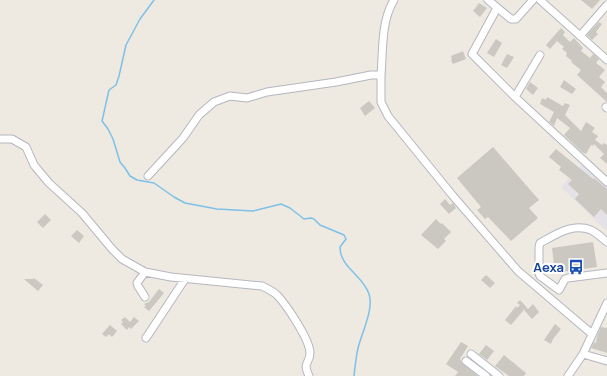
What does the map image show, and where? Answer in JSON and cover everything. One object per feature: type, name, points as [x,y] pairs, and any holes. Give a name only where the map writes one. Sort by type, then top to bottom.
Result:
[{"type":"street","points":[[394,0],[388,10],[385,25],[381,75],[381,102],[388,116],[453,196],[513,265],[553,302],[592,334]]},
{"type":"street","points":[[488,0],[511,19],[516,20],[533,0]]},
{"type":"street","points":[[540,0],[607,60]]},
{"type":"street","points":[[580,36],[607,5]]},
{"type":"street","points":[[497,8],[472,54],[515,97],[607,182]]},
{"type":"street","points":[[515,97],[540,55]]},
{"type":"street","points":[[148,176],[183,138],[199,115],[214,102],[230,96],[247,98],[267,92],[336,82],[371,75],[381,75]]},
{"type":"street","points":[[0,139],[12,139],[26,147],[34,165],[49,184],[82,213],[112,250],[122,259],[145,272],[185,278],[262,286],[271,290],[278,296],[296,321],[307,342],[310,357],[305,363],[305,369],[309,376]]},
{"type":"street","points":[[559,290],[540,276],[540,243],[567,229],[580,228],[593,231],[607,242]]},
{"type":"street","points":[[145,272],[137,283],[145,297]]},
{"type":"street","points":[[553,302],[565,279],[607,273]]},
{"type":"street","points":[[146,338],[185,278]]},
{"type":"street","points":[[568,376],[583,354],[607,303]]},
{"type":"street","points":[[471,354],[500,376]]},
{"type":"street","points":[[583,354],[607,360]]},
{"type":"street","points":[[466,362],[486,376]]},
{"type":"shaded area","points":[[583,164],[607,186],[607,231],[561,187]]},
{"type":"building","points":[[581,0],[600,0],[592,9]]},
{"type":"building","points":[[479,3],[487,8],[480,17],[473,11]]},
{"type":"building","points":[[599,22],[602,24],[596,32],[598,34],[592,40],[587,35]]},
{"type":"building","points":[[561,28],[565,32],[563,35],[570,42],[574,38],[583,48],[581,51],[590,58],[593,54],[599,59],[596,63],[605,70],[599,77],[605,82],[601,87],[607,93],[607,102],[577,75],[581,70],[566,56],[567,53],[562,49],[564,47],[557,41],[550,49],[546,45]]},
{"type":"building","points":[[496,39],[502,43],[494,57],[487,53]]},
{"type":"building","points":[[463,51],[466,59],[453,64],[451,56]]},
{"type":"building","points":[[507,54],[514,57],[507,68],[501,65]]},
{"type":"building","points":[[564,80],[576,89],[572,94],[560,87]]},
{"type":"building","points":[[530,82],[538,88],[533,95],[526,89]]},
{"type":"building","points":[[547,97],[563,106],[565,103],[570,105],[565,115],[581,131],[586,122],[595,128],[592,132],[598,136],[595,140],[602,145],[604,143],[607,145],[607,164],[600,158],[604,154],[594,144],[593,146],[591,145],[586,154],[564,135],[570,128],[557,118],[554,126],[549,122],[554,112],[540,104],[542,98],[546,100]]},
{"type":"building","points":[[369,101],[375,108],[365,116],[360,108]]},
{"type":"building","points":[[493,147],[539,200],[529,208],[538,218],[511,241],[488,217],[485,219],[477,210],[481,207],[457,178]]},
{"type":"building","points":[[556,149],[607,189],[607,215],[601,209],[594,217],[575,199],[579,194],[568,184],[572,180],[559,170],[561,167],[549,157]]},
{"type":"building","points":[[445,199],[450,205],[453,203],[456,208],[449,214],[440,204]]},
{"type":"building","points":[[45,214],[51,220],[43,228],[37,222]]},
{"type":"building","points":[[436,219],[451,232],[444,239],[446,241],[438,249],[421,235]]},
{"type":"building","points":[[77,230],[84,236],[79,243],[71,236]]},
{"type":"building","points":[[593,242],[597,267],[555,273],[552,248]]},
{"type":"building","points":[[486,275],[495,283],[490,288],[481,280]]},
{"type":"building","points":[[34,278],[43,285],[38,291],[24,279]]},
{"type":"building","points":[[159,289],[164,293],[149,311],[144,307],[146,306],[144,304],[149,302]]},
{"type":"building","points":[[520,300],[528,309],[533,304],[539,312],[532,319],[523,309],[511,325],[505,320],[516,306],[517,308],[520,305],[517,303]]},
{"type":"building","points":[[125,317],[130,322],[134,317],[139,321],[131,329],[129,327],[127,330],[121,324],[123,322],[121,320]]},
{"type":"building","points":[[555,324],[561,329],[551,344],[544,340]]},
{"type":"building","points":[[110,325],[117,331],[112,337],[109,334],[106,337],[102,334]]},
{"type":"building","points":[[601,327],[607,328],[607,353],[591,348],[594,342],[596,343]]},
{"type":"building","points":[[461,342],[468,346],[460,359],[462,363],[478,376],[455,376],[458,372],[446,364]]},
{"type":"building","points":[[486,345],[494,351],[487,360],[479,354]]},
{"type":"building","points":[[504,355],[526,373],[524,376],[509,376],[495,366]]},
{"type":"waterway","points":[[154,0],[140,19],[126,45],[119,76],[116,85],[109,90],[102,121],[113,139],[120,162],[130,176],[137,180],[154,183],[185,203],[217,209],[253,211],[281,204],[290,208],[304,219],[314,219],[320,225],[344,235],[346,239],[340,247],[341,254],[344,261],[366,287],[370,300],[369,313],[358,348],[354,376]]},
{"type":"place","name":"Aexa","points":[[576,267]]}]
